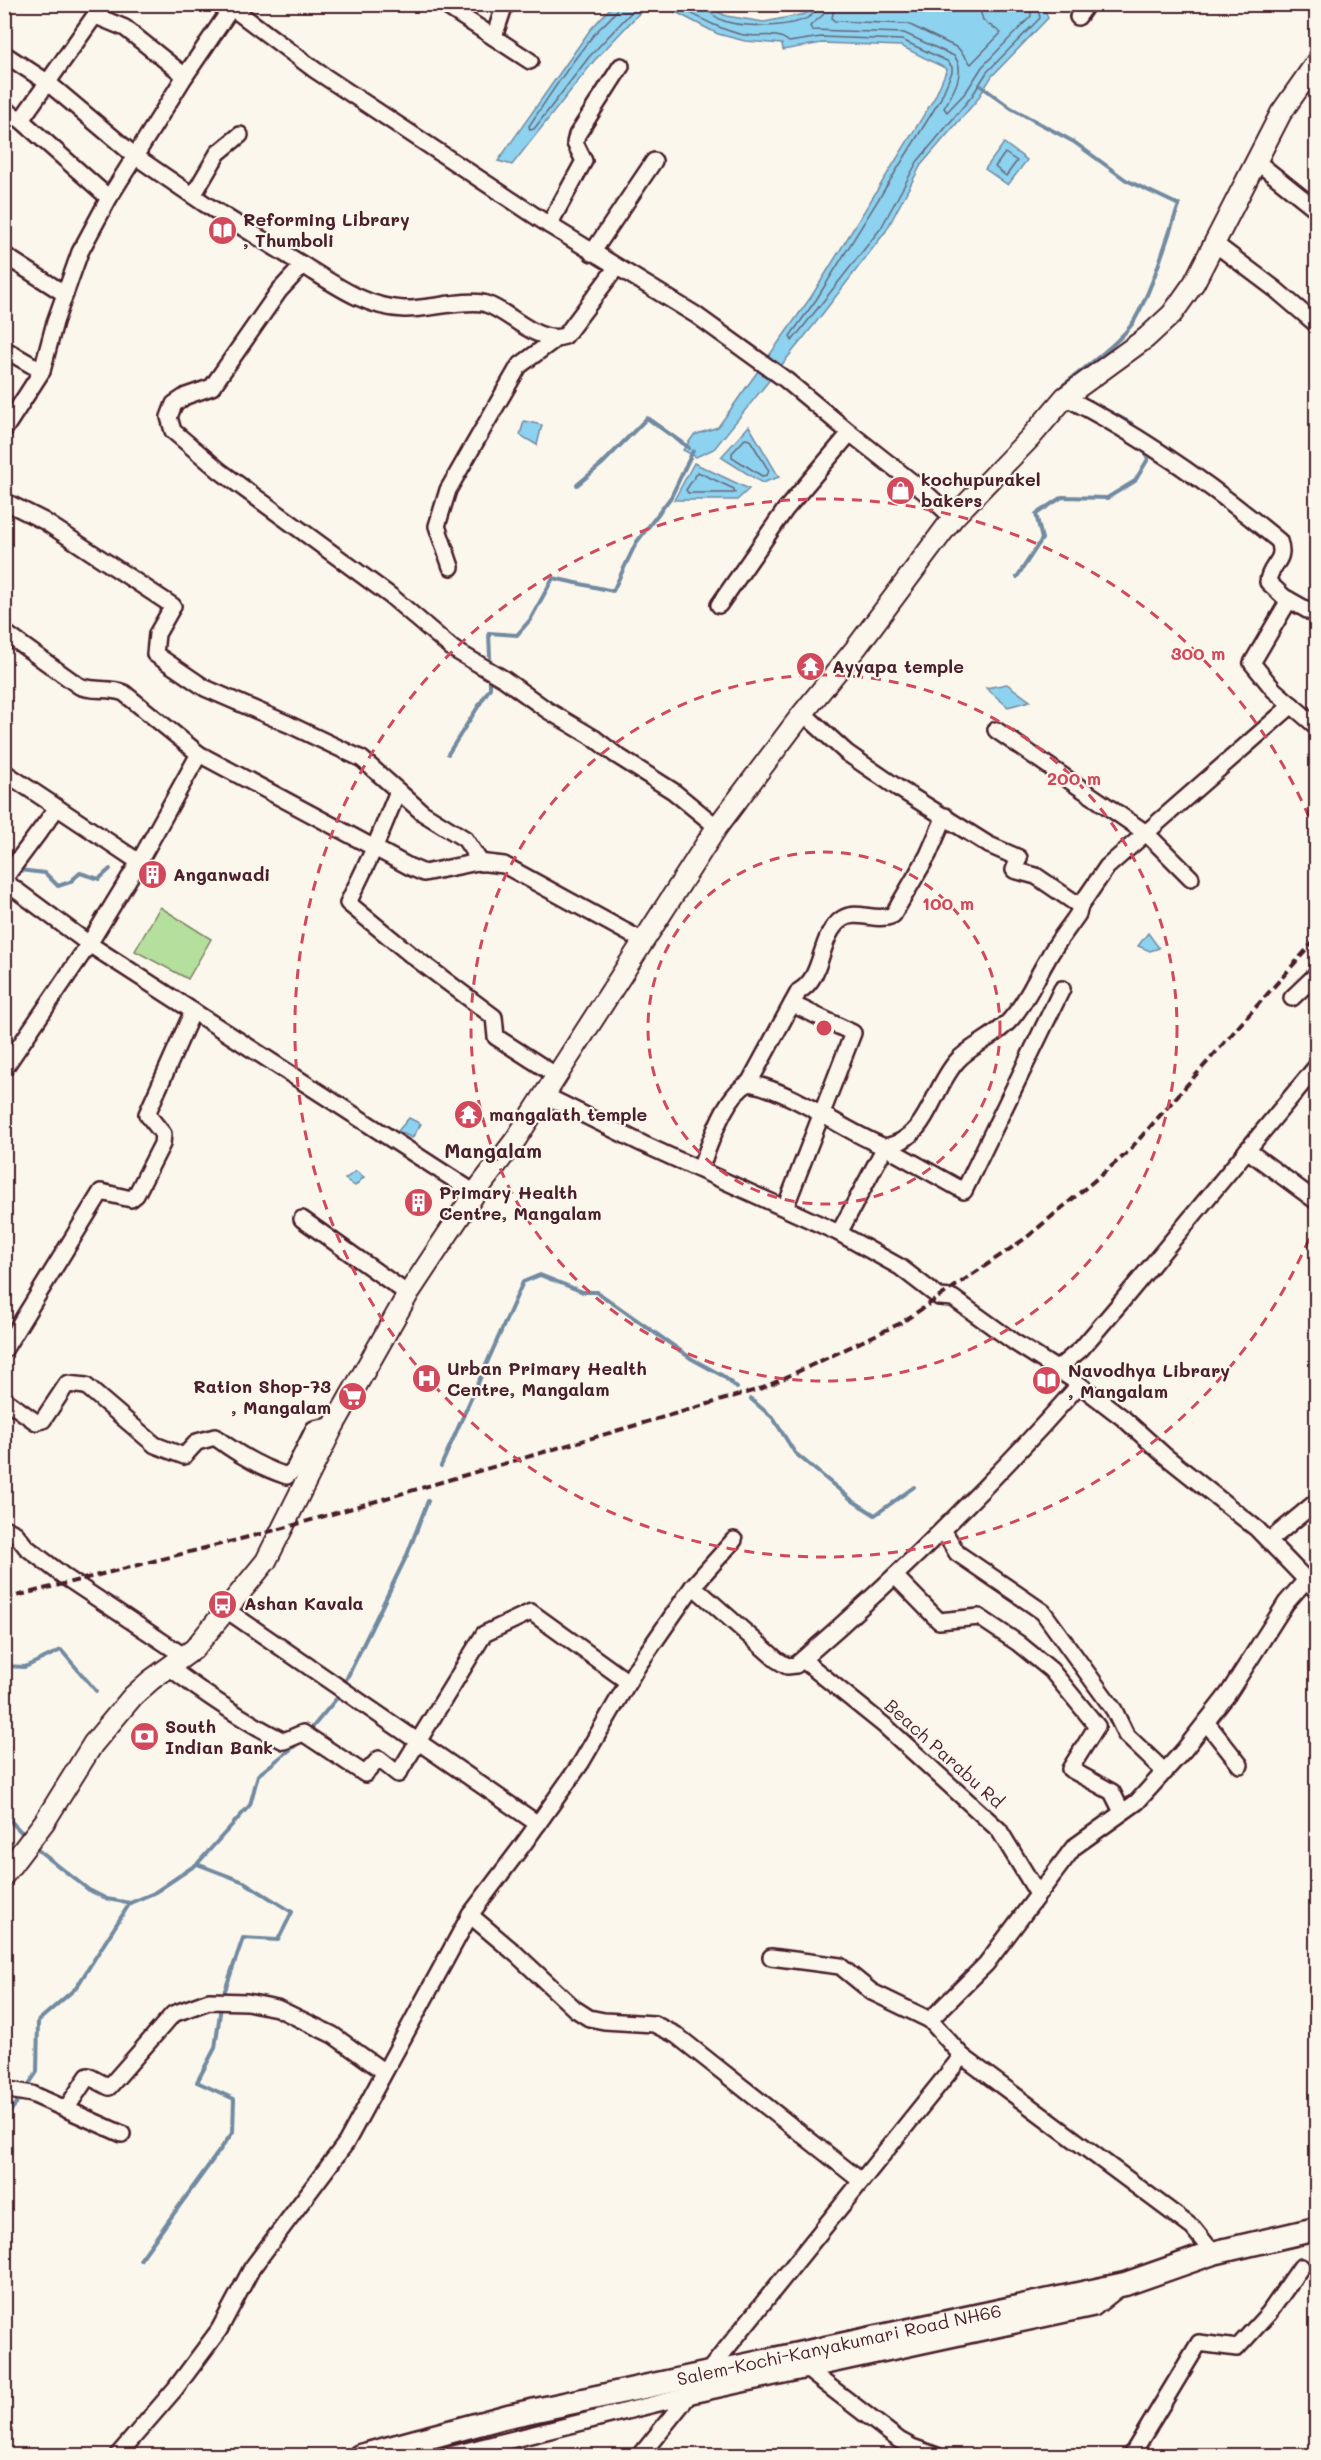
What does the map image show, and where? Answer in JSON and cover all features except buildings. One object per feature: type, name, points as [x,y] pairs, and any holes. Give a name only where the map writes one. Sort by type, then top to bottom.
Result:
[{"type":"highway","name":"Salem-Kochi-Kanyakumari Road NH66","points":[[360,2456],[508,2416],[790,2356],[863,2338],[1125,2284],[1213,2253],[1317,2229]]},
{"type":"main road","points":[[4,1875],[45,1821],[93,1744],[134,1696],[151,1680],[194,1649],[228,1611],[266,1561],[334,1425],[408,1294],[475,1193],[516,1138],[717,827],[803,713],[856,648],[953,518],[1030,438],[1065,397],[1146,338],[1172,314],[1194,283],[1281,113],[1317,63]]},
{"type":"street","points":[[443,4],[530,61]]},
{"type":"street","points":[[494,38],[505,4]]},
{"type":"street","points":[[4,430],[42,371],[80,252],[109,198],[231,6],[315,70],[592,253],[696,315],[786,380],[926,493],[953,518]]},
{"type":"street","points":[[21,120],[99,10],[185,76]]},
{"type":"street","points":[[5,56],[47,82],[135,156],[194,194],[205,204],[360,300],[402,310],[484,303],[545,336],[557,338]]},
{"type":"street","points":[[549,225],[584,161],[575,143],[577,135],[621,66]]},
{"type":"street","points":[[4,110],[21,120],[109,198]]},
{"type":"street","points":[[194,194],[218,153],[240,135]]},
{"type":"street","points":[[592,253],[654,161]]},
{"type":"street","points":[[1256,161],[1317,209]]},
{"type":"street","points":[[1214,243],[1317,324]]},
{"type":"street","points":[[4,255],[65,294]]},
{"type":"street","points":[[303,266],[279,291],[212,387],[186,396],[174,404],[169,417],[173,431],[220,471],[392,597],[453,649],[504,679],[547,710],[594,738],[616,755],[673,791],[717,827]]},
{"type":"street","points":[[451,567],[437,526],[448,490],[519,366],[557,338],[565,336],[616,268]]},
{"type":"street","points":[[4,349],[42,371]]},
{"type":"street","points":[[1065,397],[1148,444],[1232,502],[1279,541],[1282,550],[1281,557],[1268,578],[1268,582],[1289,600],[1317,615]]},
{"type":"street","points":[[719,604],[785,510],[850,433]]},
{"type":"street","points":[[4,501],[44,521],[173,606],[157,634],[155,654],[205,688],[362,759],[423,813],[465,838],[481,863]]},
{"type":"street","points":[[1289,600],[1252,663],[1274,690],[1317,726]]},
{"type":"street","points":[[4,632],[79,686],[114,689],[124,693],[200,754],[345,830],[374,849],[424,873],[467,863],[504,865],[643,941]]},
{"type":"street","points":[[839,1233],[885,1147],[909,1137],[924,1119],[957,1061],[992,1038],[1010,1021],[1027,999],[1047,958],[1107,867],[1292,705]]},
{"type":"street","points":[[803,713],[847,753],[989,845],[1019,858],[1014,870],[1036,876],[1080,906]]},
{"type":"street","points":[[996,730],[1146,833],[1191,878]]},
{"type":"street","points":[[5,1069],[89,944],[139,862],[200,754]]},
{"type":"street","points":[[4,772],[139,862]]},
{"type":"street","points":[[398,791],[348,903],[410,954],[494,1017],[496,1037],[557,1076]]},
{"type":"street","points":[[57,808],[4,880],[89,944],[475,1193]]},
{"type":"street","points":[[700,1169],[725,1110],[739,1089],[749,1083],[799,991],[809,986],[831,932],[840,920],[850,915],[877,919],[893,915],[928,855],[945,816]]},
{"type":"street","points":[[1292,998],[1317,975]]},
{"type":"street","points":[[749,1083],[760,1085],[821,1114],[964,1191],[1062,988]]},
{"type":"street","points":[[785,1208],[853,1033],[792,1004]]},
{"type":"street","points":[[4,1350],[101,1192],[131,1199],[136,1195],[162,1144],[163,1134],[147,1114],[193,1011]]},
{"type":"street","points":[[1056,1370],[1094,1334],[1317,1067]]},
{"type":"street","points":[[544,1095],[839,1233],[900,1268],[939,1297],[952,1298],[1079,1384],[1123,1418],[1164,1455],[1269,1541],[1311,1585],[1286,1603],[1248,1666],[1165,1772],[1145,1794],[1074,1847],[987,1964],[930,2020]]},
{"type":"street","points":[[1247,1150],[1317,1201]]},
{"type":"street","points":[[302,1219],[408,1294]]},
{"type":"street","points":[[4,1399],[36,1422],[43,1420],[68,1384],[86,1386],[155,1445],[184,1456],[197,1442],[215,1437],[275,1473],[287,1476],[294,1469],[314,1429],[334,1425]]},
{"type":"street","points":[[693,1586],[777,1660],[787,1666],[796,1665],[896,1577],[1020,1452],[1079,1384]]},
{"type":"street","points":[[1269,1541],[1317,1502]]},
{"type":"street","points":[[4,1528],[16,1534],[26,1547],[177,1662],[204,1694],[259,1729],[284,1741],[303,1733],[365,1774],[378,1759],[398,1774],[484,1634],[531,1612],[628,1682]]},
{"type":"street","points":[[943,1530],[957,1553],[1043,1612],[1114,1710],[1126,1735],[1165,1772]]},
{"type":"street","points":[[117,2456],[175,2389],[219,2330],[252,2268],[346,2143],[383,2071],[470,1915],[581,1763],[628,1682],[693,1586],[734,1540]]},
{"type":"street","points":[[896,1577],[939,1621],[979,1617],[1018,1643],[1051,1670],[1097,1726],[1070,1769],[1112,1792],[1122,1812]]},
{"type":"street","points":[[228,1611],[538,1824]]},
{"type":"street","name":"Beach Parabu Rd","points":[[803,1660],[885,1726],[999,1830],[1038,1894]]},
{"type":"street","points":[[1206,1722],[1240,1765]]},
{"type":"street","points":[[470,1915],[575,2009],[590,2018],[604,2021],[654,2024],[676,2035],[861,2181]]},
{"type":"street","points":[[771,1957],[840,1966],[872,1992],[930,2020],[962,2056],[1192,2228],[1213,2253]]},
{"type":"street","points":[[66,2109],[88,2076],[109,2087],[173,2014],[209,2001],[247,2002],[277,2008],[333,2035],[383,2071]]},
{"type":"street","points":[[640,2456],[704,2373],[962,2056]]},
{"type":"street","points":[[4,2089],[32,2094],[122,2134]]},
{"type":"street","points":[[1131,2456],[1198,2343],[1238,2348],[1269,2313],[1301,2267]]},
{"type":"street","points":[[446,2456],[687,2396],[1094,2308],[1125,2284]]},
{"type":"street","points":[[790,2356],[899,2440],[936,2456]]},
{"type":"green space","points":[[160,907],[211,939],[188,979],[135,951]]},
{"type":"water","points":[[993,4],[1004,8],[1007,5],[1042,4],[1048,18],[992,76],[977,100],[921,165],[886,231],[714,449],[696,457],[683,450],[694,435],[718,427],[811,297],[935,97],[947,69],[901,46],[822,43],[783,50],[782,44],[745,41],[718,34],[662,5],[707,5],[726,16],[764,22],[805,14],[812,7],[820,5]]},
{"type":"water","points":[[613,5],[647,5],[594,61],[512,165],[498,161],[590,30]]},
{"type":"water","points":[[1004,143],[1027,160],[1008,185],[985,169]]},
{"type":"water","points":[[524,421],[542,425],[537,445],[520,435]]},
{"type":"water","points":[[749,426],[779,477],[762,483],[721,457]]},
{"type":"water","points":[[694,463],[749,489],[737,500],[674,500]]},
{"type":"water","points":[[1007,684],[1030,701],[1008,707],[986,688]]},
{"type":"water","points":[[1148,933],[1159,948],[1150,951],[1138,946]]},
{"type":"water","points":[[409,1118],[421,1124],[412,1138],[398,1131]]},
{"type":"water","points":[[356,1171],[364,1177],[355,1186],[345,1179]]},
{"type":"waterway","points":[[981,86],[1011,108],[1074,142],[1126,180],[1179,205],[1153,279],[1134,321],[1111,346],[1062,386]]},
{"type":"waterway","points":[[1081,397],[1131,423],[1134,429]]},
{"type":"waterway","points":[[577,485],[602,464],[647,418],[689,448]]},
{"type":"waterway","points":[[1017,577],[1042,539],[1036,514],[1062,497],[1107,498],[1135,481],[1148,459],[1143,447]]},
{"type":"waterway","points":[[490,657],[489,633],[517,635],[530,620],[553,578],[613,591],[636,543],[671,497],[693,451]]},
{"type":"waterway","points":[[448,754],[490,688],[490,679]]},
{"type":"waterway","points":[[16,872],[19,870],[45,873],[58,886],[70,882],[80,873],[99,879],[110,869]]},
{"type":"waterway","points":[[441,1466],[523,1282],[540,1275],[583,1292],[597,1292],[692,1359],[723,1376],[737,1388]]},
{"type":"waterway","points":[[751,1399],[773,1418],[795,1453],[853,1501],[875,1515],[914,1487]]},
{"type":"waterway","points":[[345,1682],[407,1555],[428,1501]]},
{"type":"waterway","points":[[4,1666],[25,1667],[61,1650],[96,1691]]},
{"type":"waterway","points":[[311,1729],[337,1698]]},
{"type":"waterway","points":[[38,1850],[89,1890],[107,1899],[130,1903],[154,1893],[197,1864],[250,1805],[258,1775],[300,1742]]},
{"type":"waterway","points":[[4,1814],[23,1834]]},
{"type":"waterway","points":[[197,1864],[244,1882],[292,1912],[278,1940],[243,1938],[222,1999]]},
{"type":"waterway","points":[[29,2084],[37,2072],[38,2021],[76,1988],[130,1903]]},
{"type":"waterway","points":[[140,2260],[233,2132],[234,2099],[197,2082],[215,2048],[221,2006]]},
{"type":"waterway","points":[[4,2120],[18,2101]]},
{"type":"railway","points":[[4,1599],[284,1528],[763,1388],[901,1323],[1026,1238],[1126,1154],[1316,939]]},
{"type":"place","name":"Reforming Library , Thumboli","points":[[222,230]]},
{"type":"place","name":"kochupurakel bakers","points":[[900,490]]},
{"type":"place","name":"Ayyapa temple","points":[[811,667]]},
{"type":"place","name":"Anganwadi","points":[[152,875]]},
{"type":"place","name":"mangalath temple","points":[[468,1115]]},
{"type":"place","name":"Primary Health Centre, Mangalam","points":[[418,1203]]},
{"type":"place","name":"Urban Primary Health Centre, Mangalam","points":[[426,1379]]},
{"type":"place","name":"Navodhya Library , Mangalam","points":[[1047,1381]]},
{"type":"place","name":"Ration Shop-73 , Mangalam","points":[[352,1397]]},
{"type":"place","name":"Ashan Kavala","points":[[223,1604]]},
{"type":"place","name":"South Indian Bank","points":[[144,1737]]},
{"type":"district","name":"Mangalam","points":[[493,1151]]}]
